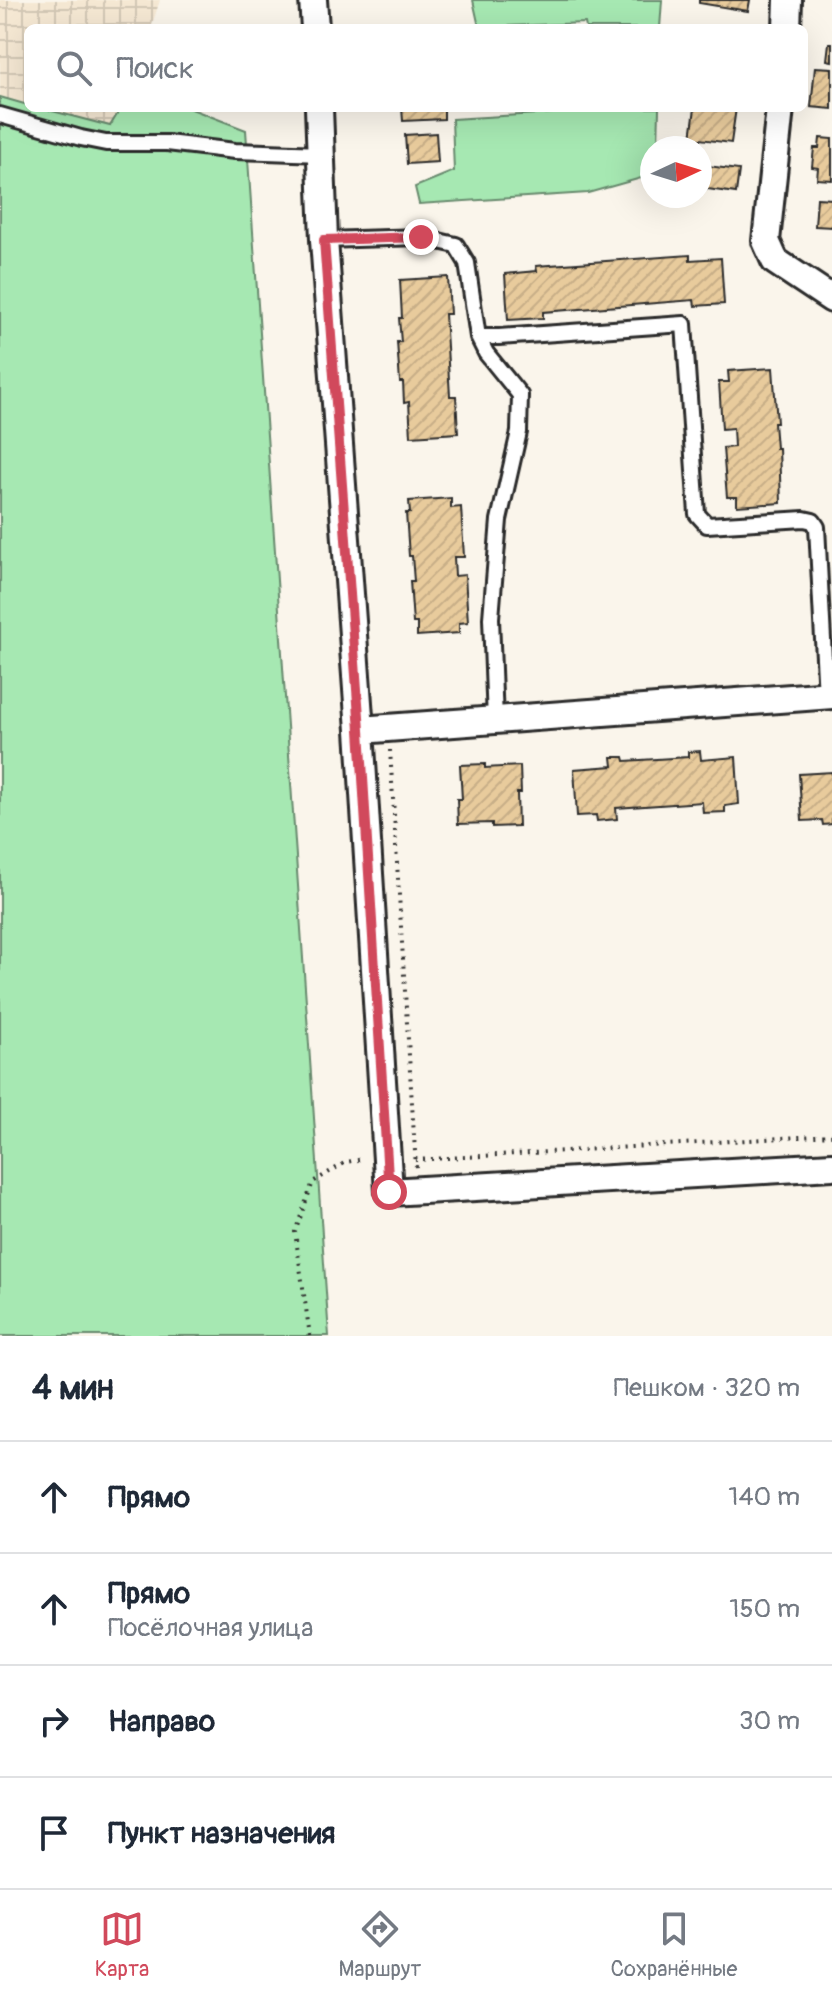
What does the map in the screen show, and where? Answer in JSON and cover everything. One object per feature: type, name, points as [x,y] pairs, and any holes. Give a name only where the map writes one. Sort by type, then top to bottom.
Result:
[{"type":"street","points":[[313,0],[315,24]]},
{"type":"street","points":[[787,24],[788,0]]},
{"type":"street","points":[[319,112],[324,240],[360,730],[389,1192],[832,1166]]},
{"type":"street","points":[[780,112],[766,241],[775,261],[832,299]]},
{"type":"street","points":[[360,730],[829,696]]},
{"type":"lane","points":[[0,115],[106,143],[167,143],[235,151],[322,154]]},
{"type":"lane","points":[[324,240],[421,237],[456,245],[467,263],[478,337],[486,353],[520,395],[519,432],[499,520],[491,618],[495,721]]},
{"type":"lane","points":[[478,337],[684,324],[697,514],[707,525],[813,521],[817,527],[829,696]]},
{"type":"path","points":[[389,727],[417,1190]]},
{"type":"path","points":[[415,1160],[832,1135]]},
{"type":"path","points":[[310,1336],[295,1232],[313,1182],[346,1162],[387,1156]]},
{"type":"shaded area","points":[[0,0],[160,0],[152,24],[24,24],[24,104],[0,97]]},
{"type":"shaded area","points":[[56,112],[119,112],[110,126]]},
{"type":"green space","points":[[473,0],[662,0],[660,24],[478,24]]},
{"type":"green space","points":[[0,97],[24,104],[24,112],[56,112],[110,126],[119,112],[199,112],[246,130],[329,1336],[0,1336]]},
{"type":"green space","points":[[569,112],[659,112],[658,136],[640,136],[640,178],[588,193],[419,204],[415,187],[454,171],[452,119]]},
{"type":"building","points":[[699,0],[750,0],[748,11],[699,3]]},
{"type":"building","points":[[829,43],[832,43],[832,61],[827,60]]},
{"type":"building","points":[[815,67],[832,68],[832,109],[811,107]]},
{"type":"building","points":[[402,112],[444,112],[444,119],[403,121]]},
{"type":"building","points":[[694,112],[735,112],[731,143],[712,141],[712,136],[691,136]]},
{"type":"building","points":[[436,133],[438,162],[407,164],[405,135]]},
{"type":"building","points":[[820,138],[832,139],[832,180],[817,179],[818,168],[812,167],[814,148],[819,148]]},
{"type":"building","points":[[712,167],[739,170],[736,193],[712,190]]},
{"type":"building","points":[[817,198],[832,199],[832,227],[815,226]]},
{"type":"building","points":[[690,255],[690,260],[721,258],[724,304],[695,306],[694,300],[543,312],[543,318],[508,320],[505,274],[537,271],[536,266]]},
{"type":"building","points":[[448,277],[450,314],[445,314],[450,396],[456,396],[458,433],[411,436],[409,402],[404,403],[397,342],[401,342],[400,280]]},
{"type":"building","points":[[773,368],[781,503],[737,506],[737,497],[727,497],[723,448],[734,447],[733,428],[722,429],[719,382],[729,382],[728,371]]},
{"type":"building","points":[[451,498],[451,508],[461,507],[464,557],[454,557],[455,576],[465,575],[468,622],[459,623],[459,633],[417,636],[417,623],[413,623],[410,581],[414,581],[406,513],[410,513],[409,501]]},
{"type":"building","points":[[700,751],[701,760],[736,757],[739,804],[725,806],[725,812],[703,813],[702,802],[616,808],[617,819],[597,821],[596,815],[577,816],[574,769],[613,766],[612,757],[624,757],[625,761],[688,757],[688,752]]},
{"type":"building","points":[[485,764],[485,768],[520,766],[518,826],[458,824],[457,799],[462,799],[460,765]]},
{"type":"building","points":[[832,772],[832,824],[823,825],[822,820],[802,821],[799,774]]},
{"type":"route","points":[[389,1192],[360,730],[324,240],[421,237]]}]
